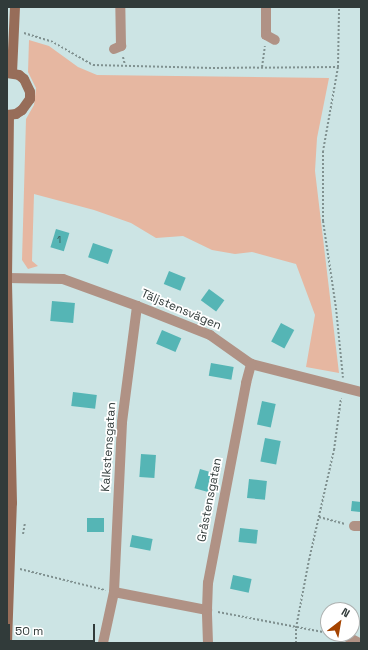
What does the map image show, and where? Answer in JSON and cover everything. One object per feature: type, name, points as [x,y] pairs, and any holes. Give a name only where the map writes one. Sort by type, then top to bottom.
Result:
[{"type":"street","points":[[7,643],[12,503],[8,278],[8,115],[22,110],[27,105],[30,92],[24,79],[10,73],[15,7]]},
{"type":"street","points":[[114,49],[121,46],[120,7]]},
{"type":"street","points":[[266,7],[270,38]]},
{"type":"street","name":"Täljstensvägen","points":[[8,278],[63,279],[210,335],[251,364],[361,392]]},
{"type":"street","name":"Kalkstensgatan","points":[[102,643],[114,592],[122,422],[137,306]]},
{"type":"street","name":"Gråstensgatan","points":[[208,643],[208,583],[246,383],[251,364]]},
{"type":"street","points":[[114,592],[207,610]]},
{"type":"path","points":[[296,643],[296,628],[334,450],[343,379],[336,308],[323,222],[323,151],[338,66],[338,7]]},
{"type":"path","points":[[14,30],[51,41],[93,65],[262,67],[338,66]]},
{"type":"path","points":[[262,67],[270,38]]},
{"type":"path","points":[[319,517],[357,526]]},
{"type":"path","points":[[9,567],[114,592]]},
{"type":"path","points":[[207,610],[320,632]]},
{"type":"shaded area","points":[[29,40],[49,46],[78,67],[97,75],[329,78],[317,138],[315,171],[339,373],[306,367],[315,315],[296,264],[252,252],[235,254],[212,250],[183,236],[156,238],[131,223],[94,210],[34,194],[32,261],[38,266],[28,269],[22,260],[26,119],[34,105],[36,88],[28,72]]},
{"type":"building","points":[[56,229],[69,233],[64,251],[50,247]]},
{"type":"building","points":[[93,243],[113,250],[108,264],[88,257]]},
{"type":"building","points":[[169,271],[186,278],[180,291],[164,284]]},
{"type":"building","points":[[209,289],[224,300],[216,311],[201,300]]},
{"type":"building","points":[[52,301],[75,303],[73,323],[50,321]]},
{"type":"building","points":[[281,323],[294,330],[284,349],[271,342]]},
{"type":"building","points":[[162,330],[181,338],[175,352],[156,344]]},
{"type":"building","points":[[211,363],[234,367],[231,380],[209,376]]},
{"type":"building","points":[[73,392],[97,395],[95,409],[71,406]]},
{"type":"building","points":[[262,401],[276,404],[271,427],[257,424]]},
{"type":"building","points":[[265,438],[281,441],[276,465],[260,462]]},
{"type":"building","points":[[141,454],[156,455],[154,478],[139,477]]},
{"type":"building","points":[[200,469],[214,473],[209,492],[194,488]]},
{"type":"building","points":[[249,479],[267,481],[265,500],[247,498]]},
{"type":"building","points":[[352,501],[361,502],[360,512],[351,511]]},
{"type":"building","points":[[87,518],[104,518],[104,532],[87,532]]},
{"type":"building","points":[[240,528],[258,530],[256,544],[239,542]]},
{"type":"building","points":[[132,535],[153,539],[150,551],[130,547]]},
{"type":"building","points":[[233,575],[252,579],[249,593],[230,589]]}]
